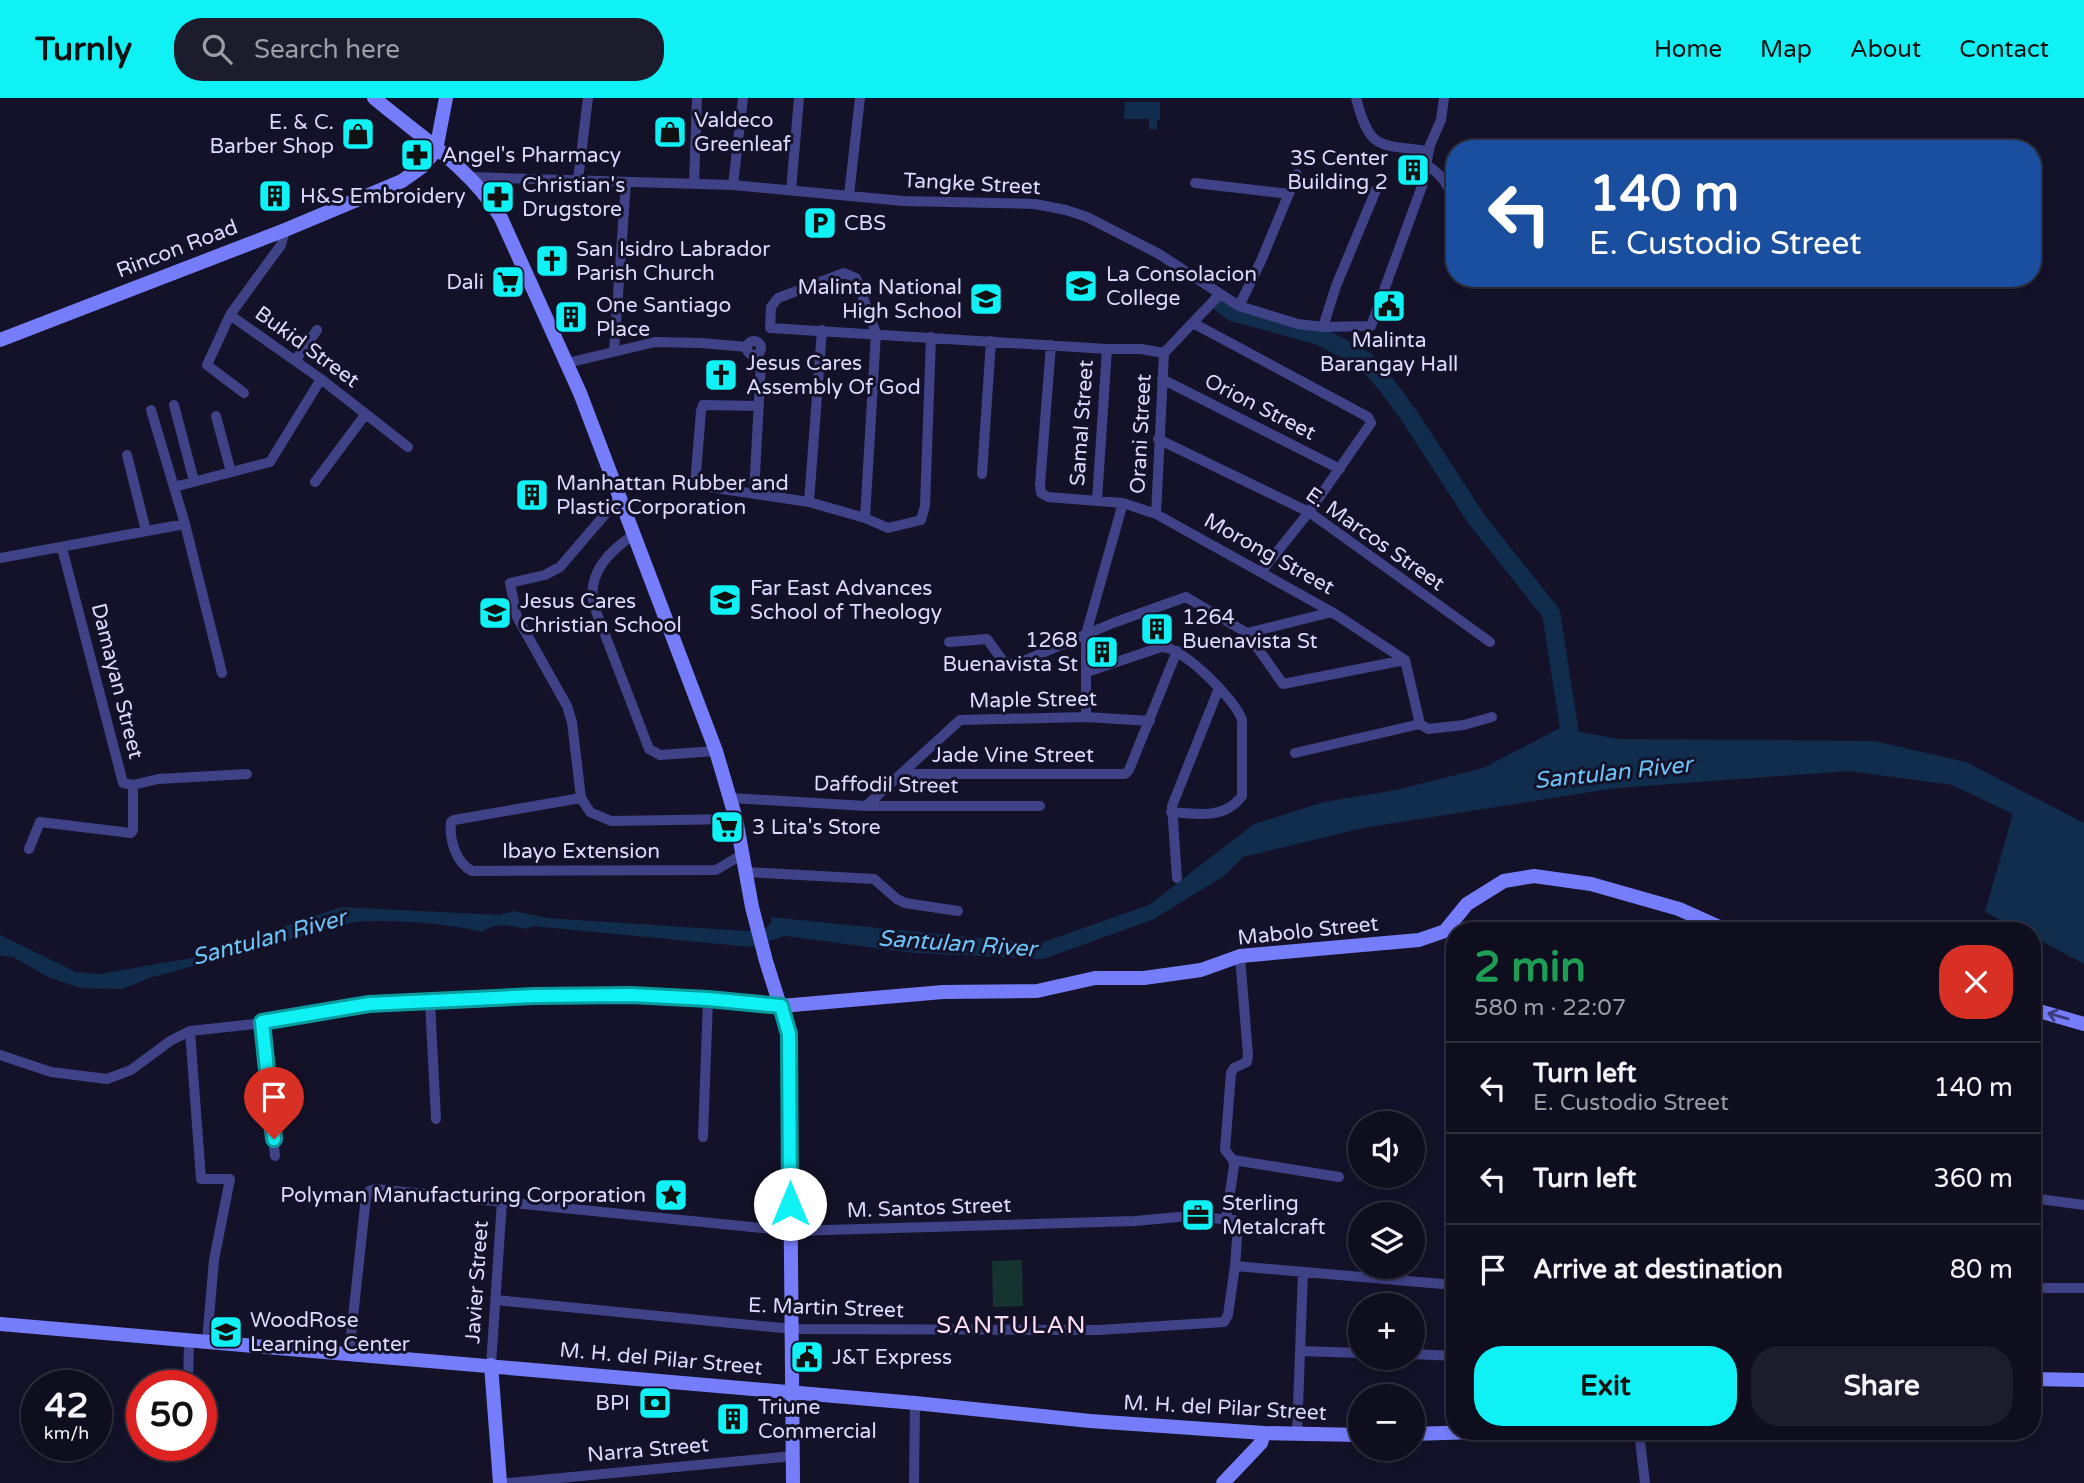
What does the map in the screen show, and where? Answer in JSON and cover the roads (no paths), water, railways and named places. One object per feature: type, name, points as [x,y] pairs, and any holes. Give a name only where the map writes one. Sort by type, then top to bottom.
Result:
[{"type":"main road","points":[[374,98],[470,177],[489,198],[501,218],[567,363],[621,497],[732,798],[752,906],[789,1034],[793,1483]]},
{"type":"main road","points":[[436,150],[446,98]]},
{"type":"main road","name":"Rincon Road","points":[[0,340],[285,230],[402,181],[423,166],[436,150]]},
{"type":"main road","name":"Mabolo Street","points":[[1452,922],[1467,904],[1504,881],[1534,876],[1591,884],[1679,909],[1708,922]]},
{"type":"main road","name":"Mabolo Street","points":[[781,1006],[943,992],[1037,991],[1095,978],[1144,978],[1200,970],[1240,956],[1419,940],[1446,930]]},
{"type":"main road","points":[[2041,1012],[2084,1024]]},
{"type":"main road","name":"M. H. del Pilar Street","points":[[0,1324],[491,1365],[1090,1421],[1264,1433],[1348,1434]]},
{"type":"main road","points":[[491,1365],[499,1483]]},
{"type":"main road","points":[[2041,1379],[2084,1380]]},
{"type":"main road","points":[[1425,1433],[1446,1432]]},
{"type":"main road","points":[[1223,1483],[1261,1443],[1264,1433]]},
{"type":"street","points":[[578,180],[588,98]]},
{"type":"street","points":[[694,183],[698,98]]},
{"type":"street","points":[[733,185],[743,98]]},
{"type":"street","points":[[791,190],[799,98]]},
{"type":"street","points":[[849,195],[860,98]]},
{"type":"street","points":[[1356,98],[1363,128],[1377,141],[1385,145],[1428,151]]},
{"type":"street","name":"Tangke Street","points":[[470,177],[694,183],[903,201],[1035,204],[1087,217],[1159,254],[1239,306],[1298,324],[1323,327],[1371,326],[1427,166],[1428,151],[1441,120],[1444,98]]},
{"type":"street","points":[[1427,166],[1441,175],[1446,183]]},
{"type":"street","points":[[1239,306],[1297,174]]},
{"type":"street","points":[[614,351],[626,182]]},
{"type":"street","points":[[1195,183],[1289,194]]},
{"type":"street","points":[[1323,327],[1336,286],[1376,190]]},
{"type":"street","name":"Bukid Street","points":[[285,230],[281,245],[230,315],[321,379],[408,447]]},
{"type":"street","points":[[759,342],[769,328],[771,307],[778,298],[844,273],[856,278],[876,333],[865,518]]},
{"type":"street","name":"Orani Street","points":[[1156,514],[1164,353],[1220,294]]},
{"type":"street","points":[[230,315],[207,365],[244,393]]},
{"type":"street","points":[[1193,323],[1368,418],[1371,423],[1309,512],[1261,572]]},
{"type":"street","points":[[769,328],[1141,349],[1164,353]]},
{"type":"street","points":[[295,361],[317,330]]},
{"type":"street","points":[[809,502],[822,330]]},
{"type":"street","points":[[758,406],[704,405],[701,411],[695,485],[809,502],[865,518],[888,528],[921,520],[925,506],[931,337]]},
{"type":"street","points":[[747,347],[751,341],[759,342]]},
{"type":"street","points":[[982,474],[990,341]]},
{"type":"street","points":[[567,363],[655,342],[701,342],[747,347]]},
{"type":"street","points":[[757,355],[762,349],[759,342]]},
{"type":"street","name":"Morong Street","points":[[1051,345],[1041,493],[1048,497],[1123,503],[1156,514],[1332,612],[1405,660]]},
{"type":"street","points":[[747,347],[750,354],[757,355]]},
{"type":"street","name":"Samal Street","points":[[1097,500],[1107,349]]},
{"type":"street","points":[[754,493],[761,363],[757,355]]},
{"type":"street","points":[[174,487],[270,462],[321,379]]},
{"type":"street","name":"Orion Street","points":[[1162,379],[1340,470]]},
{"type":"street","points":[[174,405],[194,481]]},
{"type":"street","points":[[150,410],[185,524],[222,673]]},
{"type":"street","points":[[315,482],[365,415]]},
{"type":"street","points":[[216,416],[231,472]]},
{"type":"street","name":"E. Marcos Street","points":[[1158,439],[1309,512],[1490,642]]},
{"type":"street","points":[[127,455],[146,531]]},
{"type":"street","points":[[621,497],[560,567],[545,575],[510,583],[517,617],[568,706],[581,798],[590,812],[611,821],[737,819]]},
{"type":"street","points":[[1086,717],[1087,634],[1123,503]]},
{"type":"street","points":[[0,558],[185,524]]},
{"type":"street","points":[[635,534],[619,544],[598,569],[592,592],[594,606],[649,749],[660,755],[716,751]]},
{"type":"street","name":"Damayan Street","points":[[62,548],[123,783],[133,785],[158,779],[247,774]]},
{"type":"street","points":[[949,642],[987,639],[1003,661],[1014,665],[1186,597],[1247,633],[1283,684],[1405,660],[1420,724],[1428,729],[1464,725],[1492,717]]},
{"type":"street","points":[[1247,633],[1332,612]]},
{"type":"street","points":[[1087,672],[1161,647],[1169,647],[1178,651],[1220,688],[1238,711],[1242,720],[1242,796],[1216,814],[1171,811]]},
{"type":"street","points":[[1150,721],[1178,651]]},
{"type":"street","points":[[1177,878],[1171,811],[1220,688]]},
{"type":"street","name":"Maple Street","points":[[866,806],[960,720],[1086,717],[1150,721]]},
{"type":"street","name":"Jade Vine Street","points":[[902,774],[1125,774],[1150,721]]},
{"type":"street","points":[[1296,753],[1420,724]]},
{"type":"street","points":[[29,849],[40,822],[131,833],[133,785]]},
{"type":"street","name":"Ibayo Extension","points":[[581,798],[454,820],[451,822],[451,836],[461,864],[472,871],[716,870],[743,854]]},
{"type":"street","name":"Daffodil Street","points":[[732,798],[866,806],[1040,806]]},
{"type":"street","points":[[746,872],[874,879],[905,903],[958,911]]},
{"type":"street","points":[[1240,956],[1248,1055],[1247,1062],[1234,1068],[1231,1073],[1225,1150],[1233,1160],[1339,1177]]},
{"type":"street","points":[[0,1055],[51,1072],[107,1079],[131,1070],[170,1041],[190,1031],[369,1004],[631,995],[781,1006]]},
{"type":"street","points":[[703,1137],[708,999]]},
{"type":"street","points":[[430,1002],[436,1119]]},
{"type":"street","points":[[262,1022],[275,1156]]},
{"type":"street","points":[[190,1031],[201,1179],[230,1179],[214,1260],[207,1341]]},
{"type":"street","points":[[1233,1160],[1226,1219],[1234,1220],[1238,1225],[1236,1266],[1446,1284]]},
{"type":"street","name":"M. Santos Street","points":[[349,1353],[365,1208],[369,1191],[375,1189],[791,1231],[1122,1222],[1189,1216],[1226,1219]]},
{"type":"street","points":[[2041,1199],[2084,1205]]},
{"type":"street","name":"Javier Street","points":[[491,1365],[502,1201]]},
{"type":"street","name":"E. Martin Street","points":[[496,1300],[792,1329],[1099,1329],[1224,1322],[1228,1315],[1236,1266]]},
{"type":"street","points":[[1297,1434],[1303,1272]]},
{"type":"street","points":[[2041,1288],[2084,1289]]},
{"type":"street","points":[[188,1370],[189,1340]]},
{"type":"street","points":[[1300,1351],[1348,1353]]},
{"type":"street","points":[[1425,1355],[1446,1356]]},
{"type":"street","points":[[914,1483],[915,1403]]},
{"type":"street","points":[[1640,1440],[1645,1483]]},
{"type":"street","name":"Narra Street","points":[[507,1483],[793,1456]]},
{"type":"water","points":[[1125,102],[1160,102],[1157,129],[1149,129],[1149,119],[1124,119]]},
{"type":"water","name":"Santulan River","points":[[1560,728],[1618,739],[1874,741],[1966,762],[2084,823],[2084,964],[2041,941],[2041,922],[2004,922],[1985,912],[2013,814],[1952,785],[1849,771],[1616,788],[1363,828],[1243,857],[1224,876],[1152,920],[1043,959],[914,953],[785,936],[751,947],[532,926],[526,929],[498,925],[482,932],[418,922],[385,921],[354,922],[149,978],[123,989],[80,988],[48,977],[13,957],[0,956],[0,935],[76,972],[100,974],[192,958],[341,907],[499,915],[514,911],[546,918],[746,931],[766,928],[772,922],[770,917],[1038,944],[1149,905],[1254,824],[1324,802],[1396,790],[1483,768]]},
{"type":"waterway","name":"Santulan River","points":[[1218,301],[1232,312],[1320,336],[1366,361],[1386,384],[1477,520],[1551,613],[1573,753]]},
{"type":"place","name":"Valdeco Greenleaf","points":[[670,132]]},
{"type":"place","name":"E. & C. Barber Shop","points":[[358,134]]},
{"type":"place","name":"Angel's Pharmacy","points":[[417,155]]},
{"type":"place","name":"3S Center Building 2","points":[[1413,170]]},
{"type":"place","name":"H&S Embroidery","points":[[275,196]]},
{"type":"place","name":"Christian's Drugstore","points":[[498,197]]},
{"type":"place","name":"CBS","points":[[820,223]]},
{"type":"place","name":"San Isidro Labrador Parish Church","points":[[552,261]]},
{"type":"place","name":"Dali","points":[[508,282]]},
{"type":"place","name":"La Consolacion College","points":[[1081,286]]},
{"type":"place","name":"Malinta National High School","points":[[986,299]]},
{"type":"place","name":"Malinta Barangay Hall","points":[[1389,306]]},
{"type":"place","name":"One Santiago Place","points":[[571,317]]},
{"type":"place","name":"Jesus Cares Assembly Of God","points":[[721,375]]},
{"type":"place","name":"Manhattan Rubber and Plastic Corporation","points":[[532,495]]},
{"type":"place","name":"Far East Advances School of Theology","points":[[725,600]]},
{"type":"place","name":"Jesus Cares Christian School","points":[[495,613]]},
{"type":"place","name":"1264 Buenavista St","points":[[1157,629]]},
{"type":"place","name":"1268 Buenavista St","points":[[1102,652]]},
{"type":"place","name":"3 Lita's Store","points":[[727,827]]},
{"type":"place","name":"Polyman Manufacturing Corporation","points":[[671,1195]]},
{"type":"place","name":"Sterling Metalcraft","points":[[1198,1215]]},
{"type":"place","name":"WoodRose Learning Center","points":[[226,1332]]},
{"type":"place","name":"J&T Express","points":[[807,1357]]},
{"type":"place","name":"BPI","points":[[655,1403]]},
{"type":"place","name":"Triune Commercial","points":[[733,1419]]},
{"type":"district","name":"SANTULAN","points":[[1012,1325]]}]
